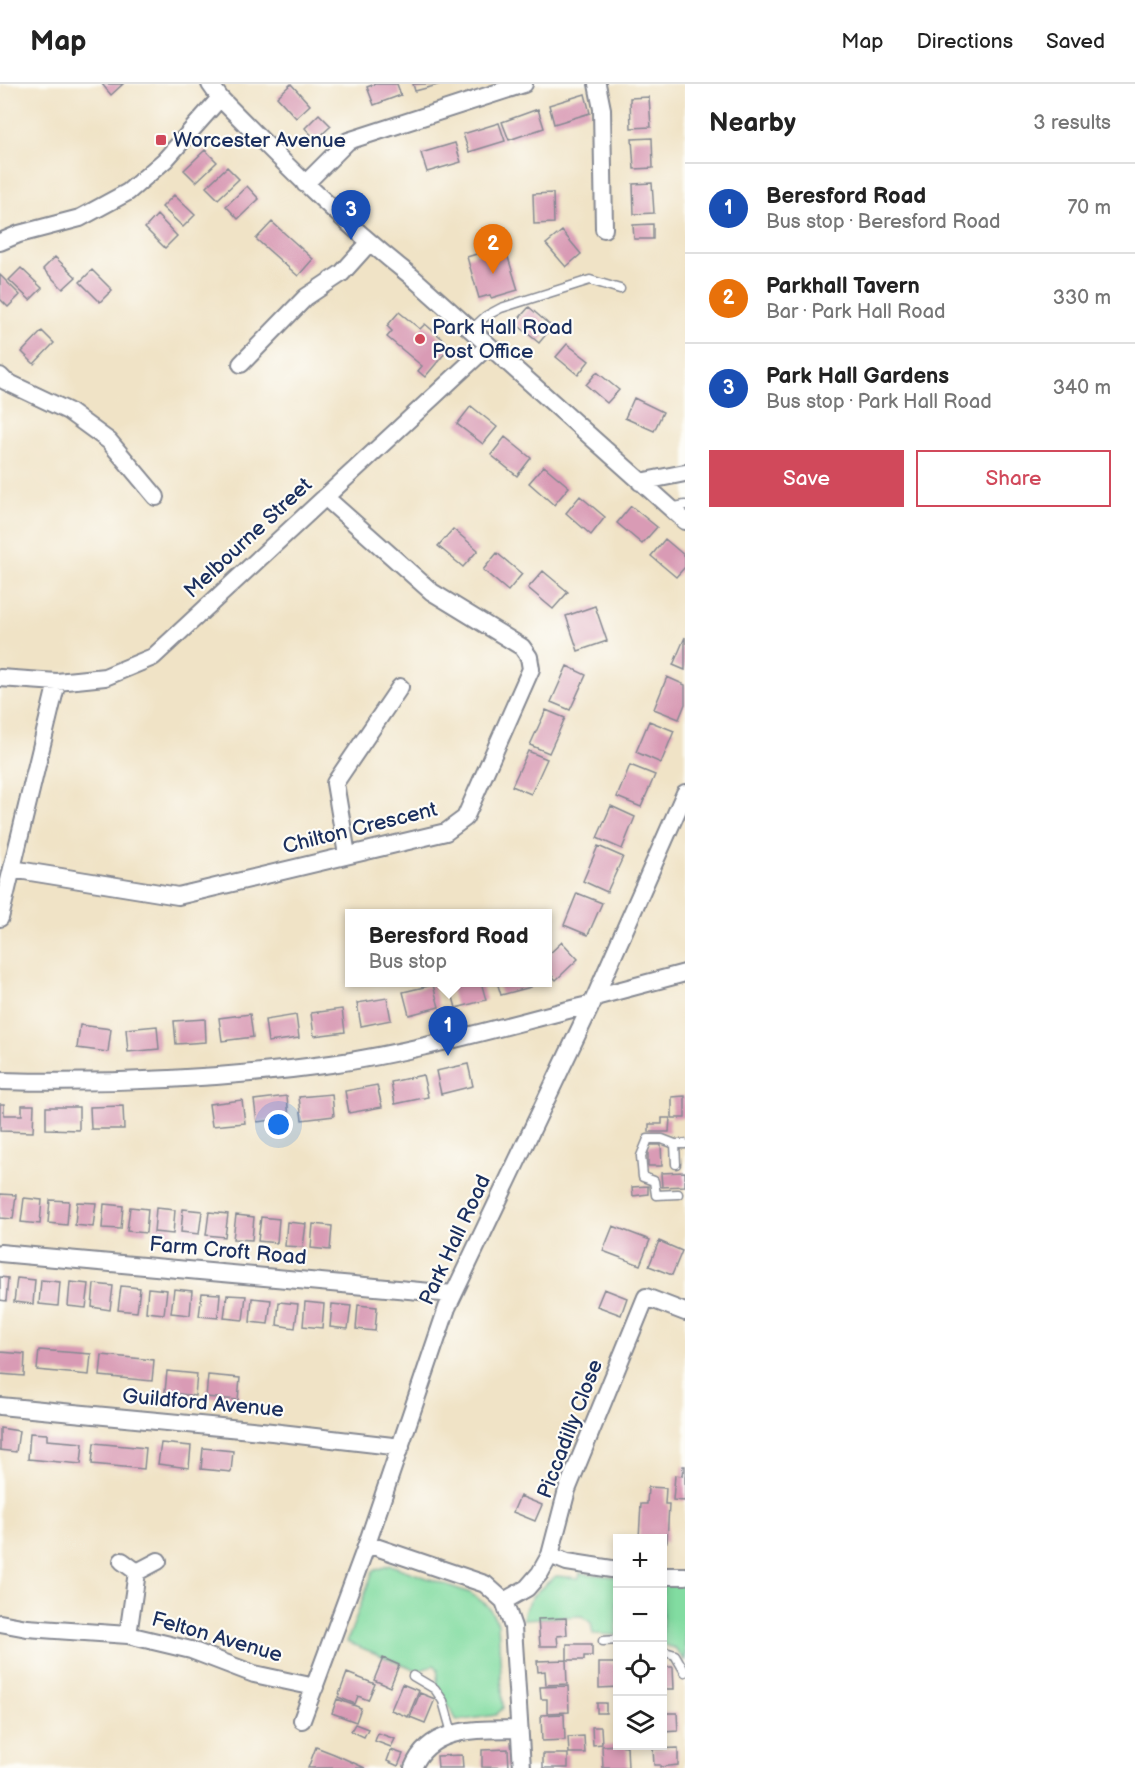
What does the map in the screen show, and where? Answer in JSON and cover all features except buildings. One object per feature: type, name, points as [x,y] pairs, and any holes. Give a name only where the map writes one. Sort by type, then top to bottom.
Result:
[{"type":"street","points":[[210,84],[220,98],[305,184],[369,243],[411,276],[640,482],[677,506],[685,521]]},
{"type":"street","points":[[305,184],[348,141],[524,84]]},
{"type":"street","points":[[597,84],[602,109],[604,230]]},
{"type":"street","points":[[0,242],[19,234],[80,218],[128,192],[165,160],[220,98]]},
{"type":"street","points":[[241,364],[306,297],[342,273],[369,243]]},
{"type":"street","name":"Melbourne Street","points":[[0,678],[57,682],[105,677],[153,657],[488,346]]},
{"type":"street","points":[[0,376],[5,381],[68,411],[109,441],[156,496]]},
{"type":"street","points":[[640,482],[685,473]]},
{"type":"street","name":"Chilton Crescent","points":[[12,869],[178,896],[446,832],[465,818],[531,669],[529,657],[522,646],[432,592],[326,497]]},
{"type":"street","points":[[0,918],[57,682]]},
{"type":"street","points":[[347,855],[335,783],[400,687]]},
{"type":"street","name":"Park Hall Road","points":[[302,1720],[367,1544],[453,1294],[594,1000],[685,793]]},
{"type":"street","points":[[0,1081],[167,1079],[332,1064],[407,1049],[685,974]]},
{"type":"street","name":"Farm Croft Road","points":[[0,1253],[453,1294]]},
{"type":"street","name":"Piccadilly Close","points":[[504,1601],[527,1588],[540,1574],[550,1554],[567,1490],[646,1297],[685,1312]]},
{"type":"street","name":"Guildford Avenue","points":[[0,1406],[272,1431],[401,1447]]},
{"type":"street","points":[[367,1544],[485,1584],[504,1601],[513,1627],[522,1768]]},
{"type":"street","points":[[550,1554],[567,1562],[613,1569]]},
{"type":"street","points":[[122,1561],[137,1572]]},
{"type":"street","points":[[137,1572],[158,1561]]},
{"type":"street","points":[[128,1635],[137,1572]]},
{"type":"street","points":[[667,1576],[685,1576]]},
{"type":"street","name":"Felton Avenue","points":[[0,1623],[27,1628],[128,1635],[191,1650],[254,1674],[315,1687]]},
{"type":"street","points":[[413,1768],[417,1757],[424,1749],[452,1733],[519,1729]]},
{"type":"lane","points":[[471,330],[486,316],[501,308],[590,280],[620,289]]},
{"type":"lane","points":[[678,1194],[656,1195],[654,1181],[643,1177],[641,1156],[648,1139],[662,1139],[675,1144],[685,1144]]},
{"type":"lane","points":[[675,1144],[676,1164]]},
{"type":"lane","points":[[603,1641],[613,1640]]},
{"type":"lane","points":[[667,1652],[675,1655],[685,1672]]},
{"type":"lane","points":[[413,1676],[435,1689],[443,1701],[452,1733]]},
{"type":"green space","points":[[390,1565],[470,1593],[488,1606],[498,1623],[503,1708],[496,1715],[457,1721],[437,1684],[438,1669],[434,1665],[419,1671],[347,1642],[373,1571]]},
{"type":"green space","points":[[580,1573],[613,1577],[613,1635],[593,1634],[591,1623],[582,1616],[523,1619],[531,1599],[556,1576],[579,1578]]},
{"type":"green space","points":[[667,1582],[685,1583],[685,1661],[675,1648],[667,1646]]},
{"type":"place","name":"Worcester Avenue","points":[[161,140]]},
{"type":"place","name":"Park Hall Gardens","points":[[351,240]]},
{"type":"place","name":"Parkhall Tavern","points":[[493,274]]},
{"type":"place","name":"Park Hall Road Post Office","points":[[420,339]]},
{"type":"place","name":"Beresford Road","points":[[448,1056]]}]
